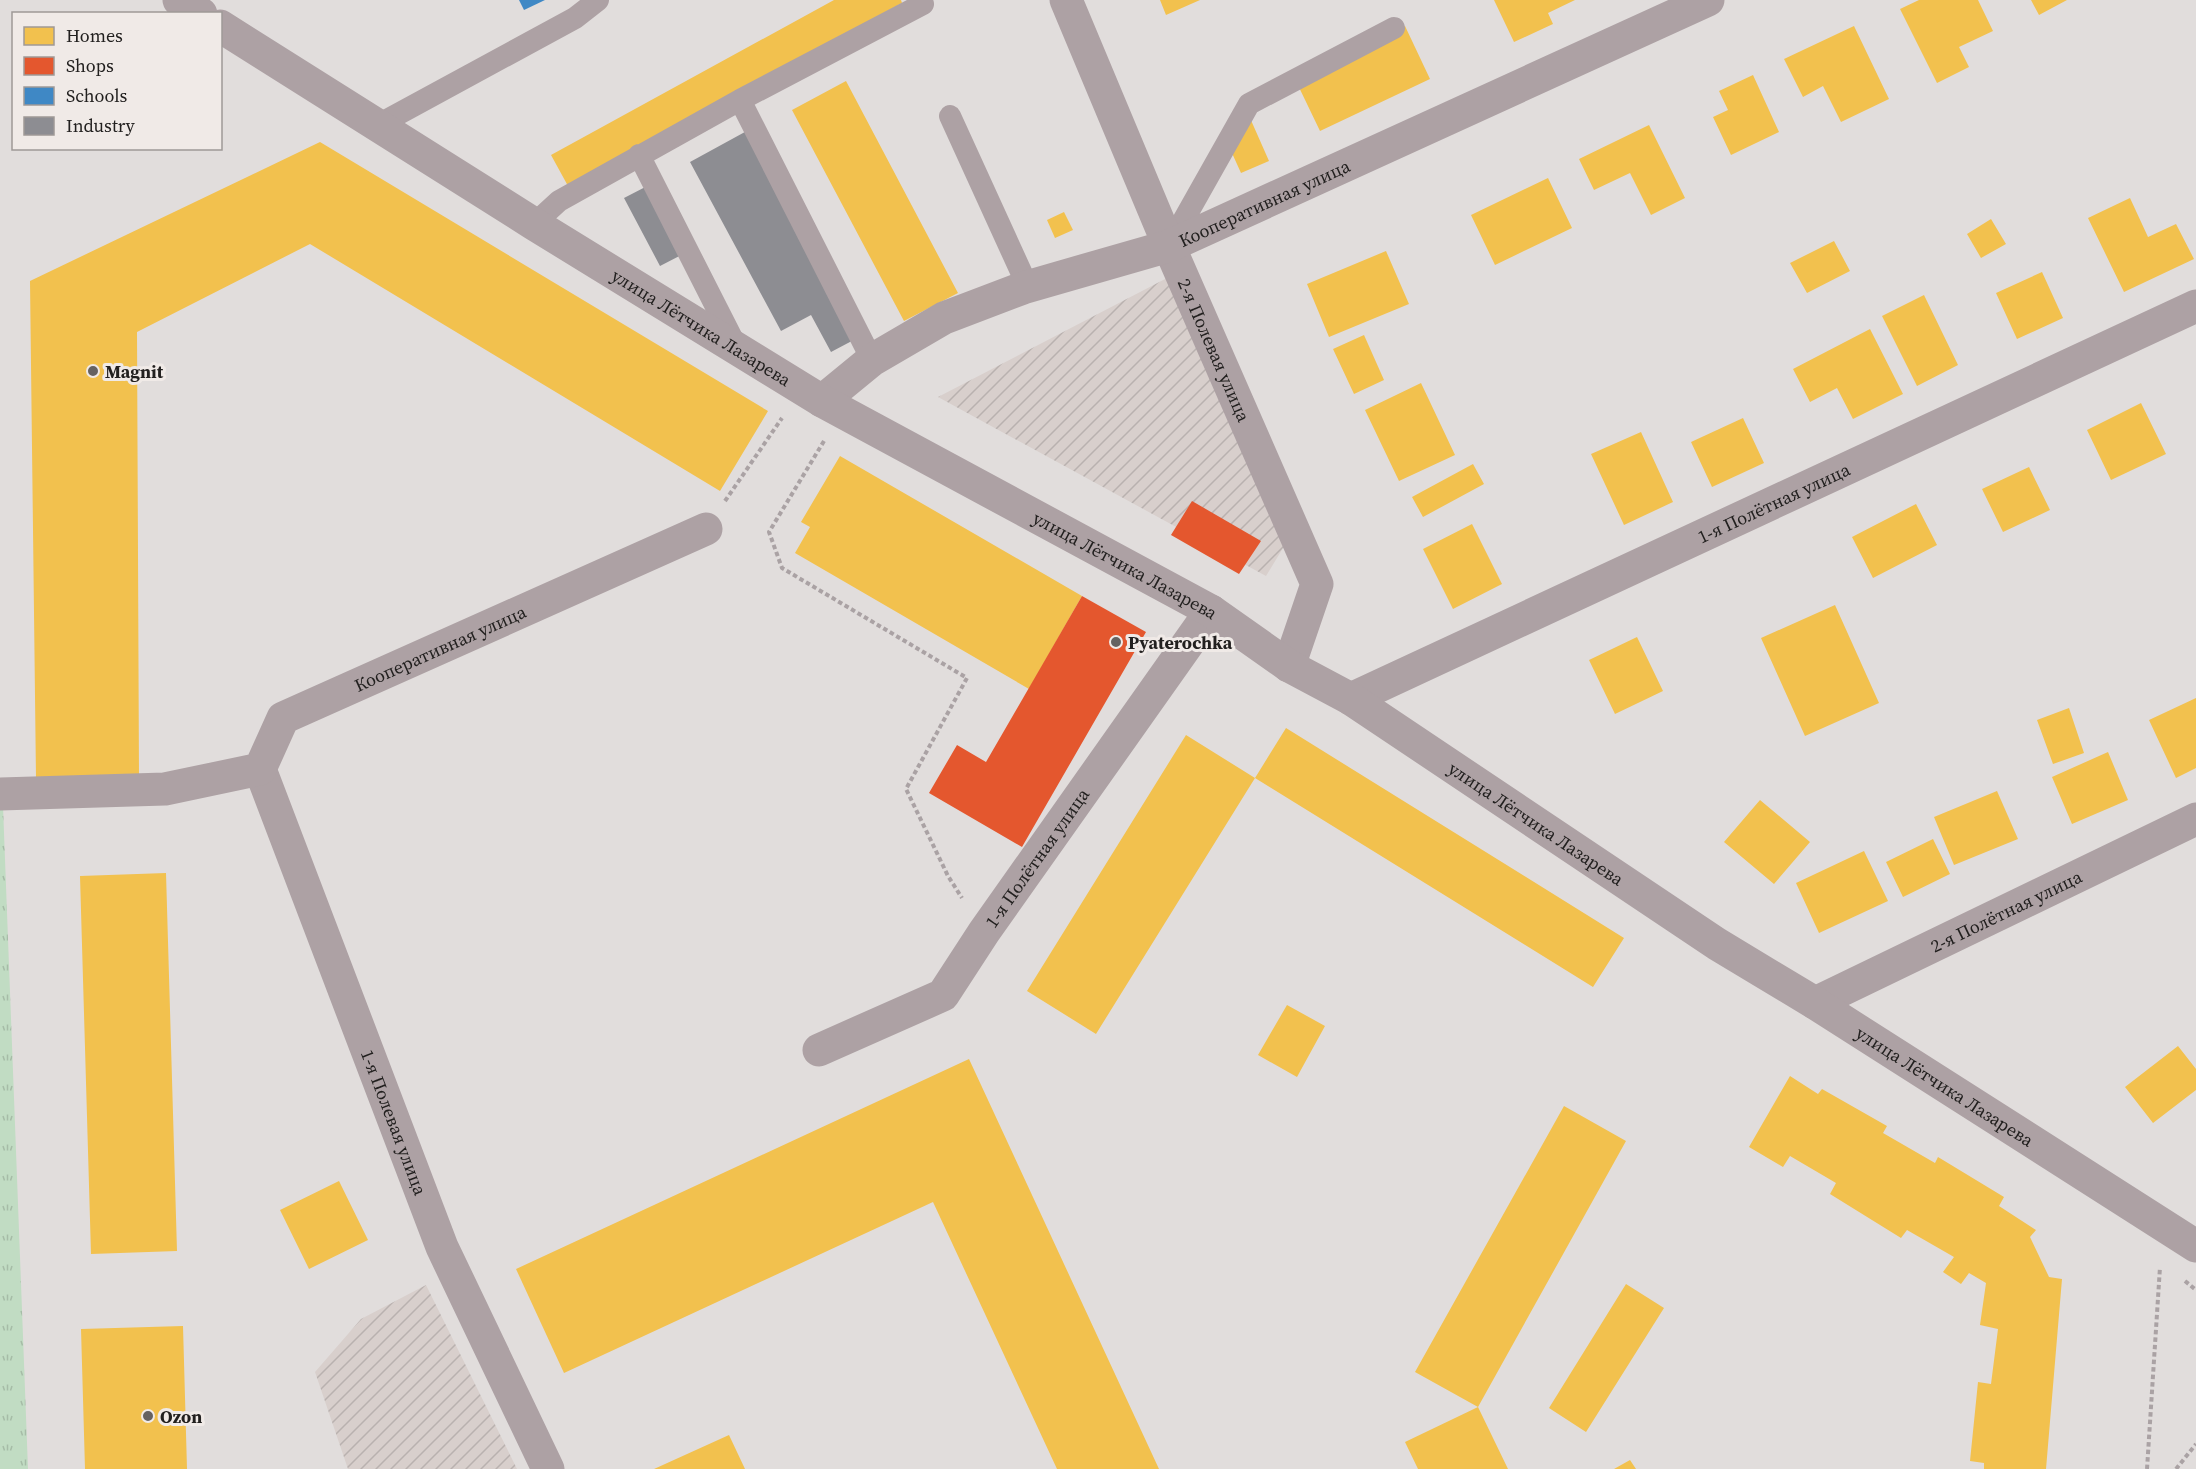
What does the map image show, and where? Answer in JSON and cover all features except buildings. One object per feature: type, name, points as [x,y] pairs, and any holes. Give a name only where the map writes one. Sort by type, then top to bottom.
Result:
[{"type":"street","points":[[179,0],[198,12]]},
{"type":"street","name":"2-я Полевая улица","points":[[1066,0],[1168,246],[1317,584],[1290,666]]},
{"type":"street","name":"Кооперативная улица","points":[[822,401],[872,360],[944,318],[1028,287],[1168,246],[1708,0]]},
{"type":"street","name":"улица Лётчика Лазарева","points":[[222,27],[534,224],[822,401],[1211,611],[1290,666],[1351,699],[1717,944],[1815,1003],[2196,1246]]},
{"type":"street","name":"1-я Полётная улица","points":[[1351,699],[2196,306]]},
{"type":"street","name":"Кооперативная улица","points":[[260,769],[283,718],[706,529]]},
{"type":"street","name":"1-я Полётная улица","points":[[819,1050],[944,995],[984,932],[1211,611]]},
{"type":"street","points":[[0,794],[165,789],[260,769]]},
{"type":"street","name":"1-я Полевая улица","points":[[260,769],[442,1247],[548,1469]]},
{"type":"street","name":"2-я Полётная улица","points":[[1815,1003],[2196,819]]},
{"type":"lane","points":[[378,125],[575,18],[598,0]]},
{"type":"lane","points":[[534,224],[560,201],[639,155],[923,4]]},
{"type":"lane","points":[[1168,246],[1249,104],[1394,28]]},
{"type":"lane","points":[[740,100],[872,360]]},
{"type":"lane","points":[[950,116],[1028,287]]},
{"type":"lane","points":[[639,155],[737,349]]},
{"type":"path","points":[[706,529],[785,414]]},
{"type":"path","points":[[824,440],[769,532],[782,568],[967,678],[906,789],[948,876],[984,932]]},
{"type":"path","points":[[2147,1469],[2160,1263]]},
{"type":"path","points":[[2176,1469],[2196,1444]]},
{"type":"shaded area","points":[[1167,278],[1297,525],[1266,576],[938,397]]},
{"type":"shaded area","points":[[426,1285],[517,1469],[348,1469],[315,1372],[361,1319]]},
{"type":"green space","points":[[0,806],[3,806],[28,1469],[0,1469]]},
{"type":"place","name":"Magnit","points":[[93,371]]},
{"type":"place","name":"Pyaterochka","points":[[1116,642]]},
{"type":"place","name":"Ozon","points":[[148,1416]]}]
